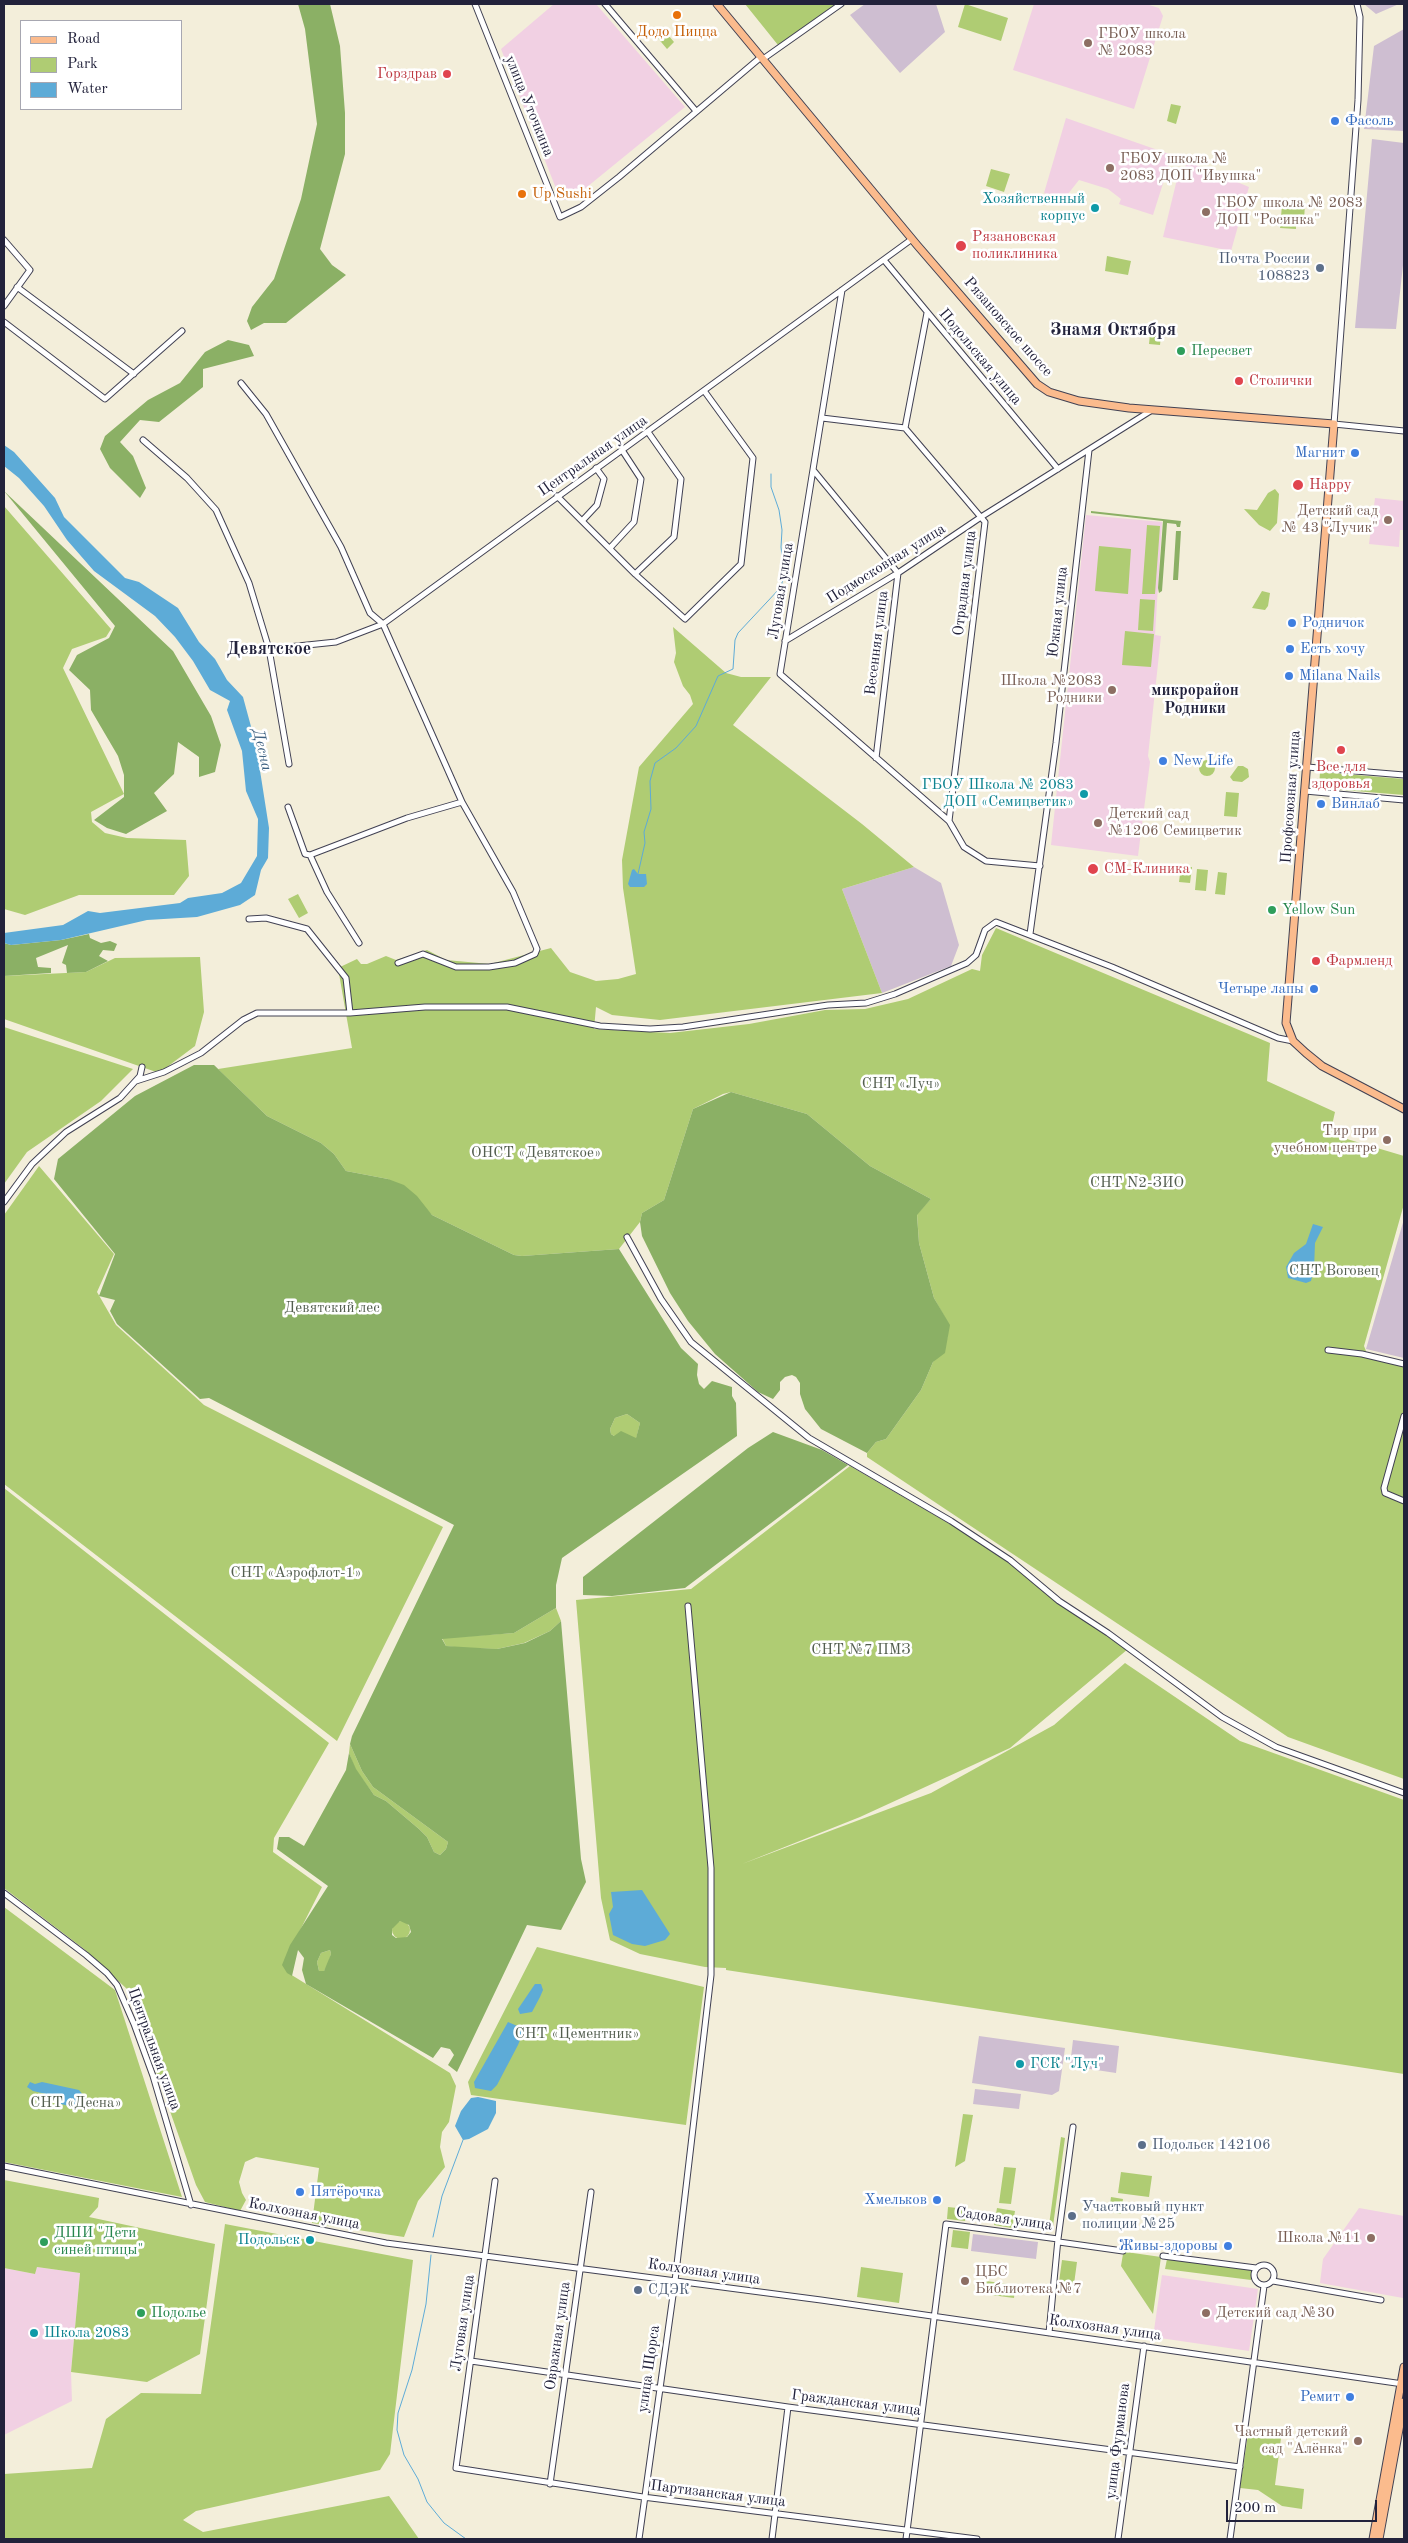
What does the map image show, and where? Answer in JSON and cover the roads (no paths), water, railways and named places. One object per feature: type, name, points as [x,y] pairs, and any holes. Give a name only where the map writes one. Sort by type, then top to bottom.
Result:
[{"type":"main road","name":"Рязановское шоссе","points":[[717,4],[912,239],[1037,384],[1049,392],[1079,401],[1152,410],[1334,424]]},
{"type":"main road","name":"Профсоюзная улица","points":[[1293,1041],[1286,1023],[1334,424]]},
{"type":"main road","points":[[1293,1041],[1322,1066],[1404,1109]]},
{"type":"main road","points":[[1373,2539],[1403,2384],[1404,2367]]},
{"type":"main road","points":[[1380,2539],[1404,2402]]},
{"type":"street","name":"улица Уточкина","points":[[475,4],[560,218],[588,201],[696,111]]},
{"type":"street","points":[[605,4],[696,111],[762,58],[840,4]]},
{"type":"street","points":[[1334,424],[1358,100],[1360,17],[1357,4]]},
{"type":"street","name":"Центральная улица","points":[[269,649],[336,642],[383,624],[557,496],[705,392],[912,239]]},
{"type":"street","points":[[4,240],[30,270],[4,306]]},
{"type":"street","name":"Подольская улица","points":[[884,260],[1058,468]]},
{"type":"street","points":[[17,287],[134,374]]},
{"type":"street","name":"Луговая улица","points":[[842,290],[780,674],[949,821],[964,847],[986,861],[1040,866]]},
{"type":"street","points":[[822,418],[906,428],[927,313]]},
{"type":"street","points":[[4,322],[106,399],[182,331]]},
{"type":"street","points":[[241,383],[266,414],[341,547],[370,613],[383,624],[462,802],[513,892],[537,949],[535,954],[515,963],[489,967],[456,967],[423,954],[398,963]]},
{"type":"street","points":[[557,496],[635,574],[685,619],[741,564],[753,458],[705,392]]},
{"type":"street","name":"Подмосковная улица","points":[[785,641],[898,573],[981,517],[1152,410]]},
{"type":"street","name":"Рязановское шоссе","points":[[1334,424],[1404,431]]},
{"type":"street","name":"Отрадная улица","points":[[906,428],[985,522],[949,821]]},
{"type":"street","points":[[635,574],[674,537],[681,479],[648,432]]},
{"type":"street","points":[[143,440],[187,478],[216,510],[249,583],[269,649],[289,764]]},
{"type":"street","points":[[610,548],[634,522],[641,479],[622,450]]},
{"type":"street","name":"Южная улица","points":[[1030,934],[1040,866],[1089,450]]},
{"type":"street","points":[[582,520],[597,505],[604,479],[596,468]]},
{"type":"street","name":"Весенняя улица","points":[[814,471],[898,573],[876,758]]},
{"type":"street","points":[[1307,767],[1404,775]]},
{"type":"street","points":[[1305,791],[1404,800]]},
{"type":"street","points":[[288,807],[305,854],[310,855],[407,818],[462,802]]},
{"type":"street","points":[[310,855],[327,892],[359,943]]},
{"type":"street","points":[[249,919],[266,918],[308,929],[346,978],[350,1013]]},
{"type":"street","points":[[136,1081],[164,1072],[201,1053],[243,1020],[257,1013],[350,1013],[425,1008],[507,1006],[600,1026],[650,1029],[683,1027],[828,1005],[866,1003],[882,999],[967,963],[976,955],[985,930],[996,922],[1112,967],[1278,1038],[1293,1041]]},
{"type":"street","points":[[4,1202],[32,1164],[66,1132],[120,1098],[140,1076],[142,1067]]},
{"type":"street","points":[[627,1236],[661,1299],[691,1342],[809,1438],[951,1521],[1010,1560],[1059,1601],[1108,1633],[1222,1717],[1276,1747],[1404,1793]]},
{"type":"street","points":[[1328,1350],[1362,1354],[1404,1364]]},
{"type":"street","points":[[1404,1416],[1384,1488],[1385,1493],[1404,1501]]},
{"type":"street","name":"улица Щорса","points":[[639,2539],[658,2387],[675,2281],[682,2203],[710,1980],[712,1902],[688,1606]]},
{"type":"street","name":"Центральная улица","points":[[4,1893],[86,1955],[107,1973],[117,1985],[153,2076],[191,2205]]},
{"type":"street","points":[[1048,2332],[1073,2127]]},
{"type":"street","name":"Колхозная улица","points":[[4,2166],[386,2243],[1048,2332],[1403,2384]]},
{"type":"street","name":"Луговая улица","points":[[456,2468],[495,2181]]},
{"type":"street","name":"Овражная улица","points":[[550,2484],[591,2192]]},
{"type":"street","name":"Садовая улица","points":[[934,2317],[946,2224],[1123,2251]]},
{"type":"street","points":[[1163,2256],[1256,2268],[1265,2265],[1271,2268],[1274,2274],[1273,2281]]},
{"type":"street","points":[[1256,2268],[1253,2275],[1255,2281],[1264,2286]]},
{"type":"street","points":[[1264,2286],[1273,2281],[1381,2300]]},
{"type":"street","points":[[1230,2539],[1264,2286]]},
{"type":"street","points":[[906,2539],[934,2317]]},
{"type":"street","name":"улица Фурманова","points":[[1118,2539],[1144,2346]]},
{"type":"street","name":"Гражданская улица","points":[[470,2361],[788,2407],[1240,2467]]},
{"type":"street","points":[[772,2539],[788,2407]]},
{"type":"street","name":"Партизанская улица","points":[[456,2468],[644,2497],[977,2539]]},
{"type":"water","points":[[4,445],[14,452],[55,498],[64,517],[125,578],[139,582],[178,608],[199,642],[215,659],[227,680],[243,697],[256,745],[269,828],[268,858],[261,870],[255,895],[240,905],[197,917],[147,920],[61,940],[11,945],[4,943],[4,933],[63,925],[88,911],[100,913],[180,903],[188,898],[222,893],[241,883],[257,856],[258,819],[246,791],[242,751],[227,710],[230,701],[210,690],[193,661],[175,637],[155,616],[94,571],[67,540],[44,506],[19,478],[4,466]]},
{"type":"water","points":[[634,869],[638,874],[646,874],[647,884],[644,887],[630,887],[628,884]]},
{"type":"water","points":[[1313,1224],[1323,1227],[1315,1243],[1314,1269],[1311,1281],[1306,1283],[1288,1278],[1286,1267],[1294,1253],[1306,1244]]},
{"type":"water","points":[[642,1890],[670,1934],[665,1940],[645,1946],[632,1944],[613,1935],[609,1914],[613,1907],[611,1892]]},
{"type":"water","points":[[535,1984],[541,1984],[543,1990],[540,1997],[532,2012],[520,2014],[518,2009]]},
{"type":"water","points":[[508,2022],[522,2028],[522,2035],[518,2045],[497,2085],[491,2091],[475,2088],[474,2082]]},
{"type":"water","points":[[30,2082],[35,2084],[42,2082],[79,2090],[87,2100],[83,2104],[69,2106],[57,2103],[46,2094],[33,2091],[27,2087]]},
{"type":"water","points":[[478,2097],[496,2101],[496,2113],[488,2129],[469,2139],[463,2140],[455,2126],[461,2111],[471,2098]]},
{"type":"waterway","points":[[638,874],[645,843],[644,832],[651,809],[650,781],[655,763],[676,748],[696,726],[718,676],[733,669],[735,640],[738,633],[781,587],[784,574],[781,547],[782,530],[779,510],[771,487],[771,474]]},
{"type":"waterway","points":[[433,2237],[442,2196],[463,2140]]},
{"type":"waterway","points":[[431,2255],[426,2304],[412,2370],[398,2413],[397,2430],[404,2455],[418,2479],[427,2502],[444,2523],[466,2539]]},
{"type":"place","name":"Додо Пицца","points":[[677,15]]},
{"type":"place","name":"ГБОУ школа № 2083","points":[[1088,43]]},
{"type":"place","name":"Горздрав","points":[[447,74]]},
{"type":"place","name":"Фасоль","points":[[1335,121]]},
{"type":"place","name":"ГБОУ школа № 2083 ДОП \"Ивушка\"","points":[[1110,168]]},
{"type":"place","name":"Up Sushi","points":[[522,194]]},
{"type":"place","name":"Хозяйственный корпус","points":[[1095,208]]},
{"type":"place","name":"ГБОУ школа № 2083 ДОП \"Росинка\"","points":[[1206,212]]},
{"type":"place","name":"Рязановская поликлиника","points":[[961,246]]},
{"type":"place","name":"Почта России 108823","points":[[1320,268]]},
{"type":"place","name":"Пересвет","points":[[1181,351]]},
{"type":"place","name":"Столички","points":[[1239,381]]},
{"type":"place","name":"Магнит","points":[[1355,453]]},
{"type":"place","name":"Happy","points":[[1298,485]]},
{"type":"place","name":"Детский сад № 43 \"Лучик\"","points":[[1388,520]]},
{"type":"place","name":"Родничок","points":[[1292,623]]},
{"type":"place","name":"Есть хочу","points":[[1290,649]]},
{"type":"place","name":"Milana Nails","points":[[1289,676]]},
{"type":"place","name":"Школа №2083 Родники","points":[[1112,690]]},
{"type":"place","name":"Все для здоровья","points":[[1341,750]]},
{"type":"place","name":"New Life","points":[[1163,761]]},
{"type":"place","name":"ГБОУ Школа № 2083 ДОП «Семицветик»","points":[[1084,794]]},
{"type":"place","name":"Винлаб","points":[[1321,804]]},
{"type":"place","name":"Детский сад №1206 Семицветик","points":[[1098,823]]},
{"type":"place","name":"СМ-Клиника","points":[[1093,869]]},
{"type":"place","name":"Yellow Sun","points":[[1272,910]]},
{"type":"place","name":"Фармленд","points":[[1316,961]]},
{"type":"place","name":"Четыре лапы","points":[[1314,989]]},
{"type":"place","name":"Тир при учебном центре","points":[[1387,1140]]},
{"type":"place","name":"ГСК \"Луч\"","points":[[1020,2064]]},
{"type":"place","name":"Подольск 142106","points":[[1142,2145]]},
{"type":"place","name":"Пятёрочка","points":[[300,2192]]},
{"type":"place","name":"Хмельков","points":[[937,2200]]},
{"type":"place","name":"Участковый пункт полиции №25","points":[[1072,2216]]},
{"type":"place","name":"Школа №11","points":[[1371,2238]]},
{"type":"place","name":"Подольск","points":[[310,2240]]},
{"type":"place","name":"ДШИ \"Дети синей птицы\"","points":[[44,2242]]},
{"type":"place","name":"Живы-здоровы","points":[[1228,2246]]},
{"type":"place","name":"ЦБС Библиотека №7","points":[[965,2281]]},
{"type":"place","name":"СДЭК","points":[[638,2290]]},
{"type":"place","name":"Подолье","points":[[141,2313]]},
{"type":"place","name":"Детский сад №30","points":[[1206,2313]]},
{"type":"place","name":"Школа 2083","points":[[34,2333]]},
{"type":"place","name":"Ремит","points":[[1350,2397]]},
{"type":"place","name":"Частный детский сад \"Алёнка\"","points":[[1358,2441]]},
{"type":"district","name":"Знамя Октября","points":[[1113,330]]},
{"type":"district","name":"Девятское","points":[[269,649]]},
{"type":"district","name":"микрорайон Родники","points":[[1195,700]]},
{"type":"water label","name":"Десна","points":[[262,750]]},
{"type":"park label","name":"СНТ «Луч»","points":[[901,1084]]},
{"type":"park label","name":"ОНСТ «Девятское»","points":[[536,1153]]},
{"type":"park label","name":"СНТ N2-ЗИО","points":[[1137,1183]]},
{"type":"park label","name":"СНТ Воговец","points":[[1334,1271]]},
{"type":"park label","name":"Девятский лес","points":[[332,1308]]},
{"type":"park label","name":"СНТ «Аэрофлот-1»","points":[[296,1573]]},
{"type":"park label","name":"СНТ №7 ПМЗ","points":[[861,1650]]},
{"type":"park label","name":"СНТ «Цементник»","points":[[577,2034]]},
{"type":"park label","name":"СНТ «Десна»","points":[[76,2103]]}]
